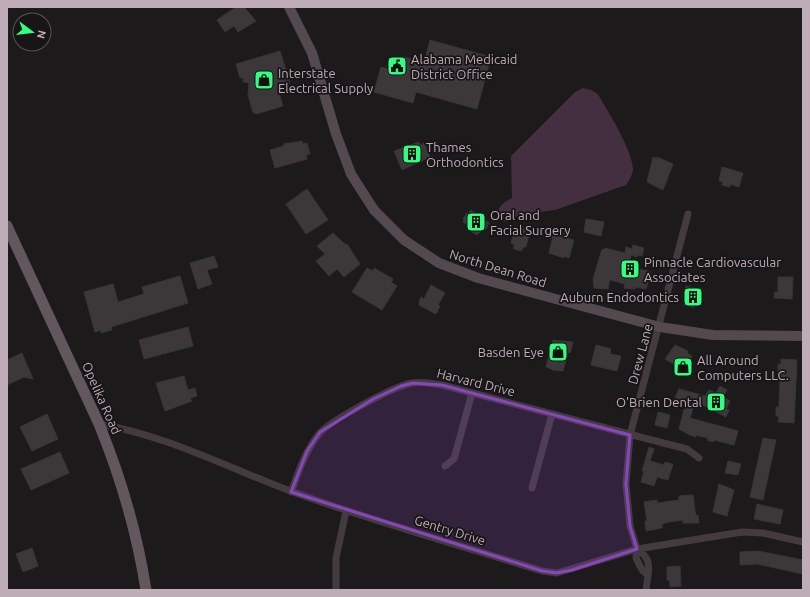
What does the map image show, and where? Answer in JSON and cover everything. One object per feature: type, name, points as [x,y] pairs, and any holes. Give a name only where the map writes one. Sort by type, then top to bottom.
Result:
[{"type":"main road","name":"Opelika Road","points":[[7,226],[99,424],[124,490],[134,528],[146,590]]},
{"type":"street","name":"North Dean Road","points":[[289,7],[312,53],[336,134],[351,174],[374,210],[404,240],[439,263],[478,278],[660,327],[713,335],[803,336]]},
{"type":"street","name":"Drew Lane","points":[[646,590],[648,575],[642,570],[636,558],[637,549],[630,526],[626,484],[630,435],[660,327],[688,214]]},
{"type":"street","name":"Harvard Drive","points":[[291,492],[307,451],[320,432],[373,399],[401,386],[413,383],[442,385],[687,449],[699,458]]},
{"type":"street","points":[[445,466],[454,459],[472,393]]},
{"type":"street","points":[[532,488],[552,414]]},
{"type":"street","name":"Gentry Drive","points":[[99,424],[144,433],[184,447],[291,492],[346,511],[542,571],[557,573],[637,549],[742,532],[763,533],[803,542]]},
{"type":"street","points":[[336,590],[336,558],[346,511]]},
{"type":"highlighted area","points":[[413,383],[442,385],[630,435],[626,484],[630,526],[637,549],[572,570],[557,573],[542,571],[291,492],[307,451],[320,432],[373,399],[401,386]]},
{"type":"shaded area","points":[[583,88],[592,90],[598,94],[629,152],[633,169],[632,175],[628,182],[626,185],[555,210],[524,214],[512,218],[507,222],[501,220],[498,213],[500,207],[512,198],[511,156],[575,92]]},
{"type":"building","points":[[236,7],[244,7],[256,21],[238,32],[234,26],[225,32],[217,20]]},
{"type":"building","points":[[430,40],[491,57],[477,109],[416,92],[413,103],[374,92],[381,67],[392,70],[394,64],[402,64],[404,57],[424,62]]},
{"type":"building","points":[[280,51],[290,83],[277,87],[283,106],[256,114],[253,112],[248,95],[249,83],[243,82],[244,78],[240,78],[236,64]]},
{"type":"building","points":[[302,141],[303,144],[307,143],[310,154],[306,155],[307,159],[275,168],[270,150],[284,146],[284,144]]},
{"type":"building","name":"Thames Orthodontics","points":[[419,142],[420,145],[424,143],[430,157],[402,170],[394,151]]},
{"type":"building","points":[[653,157],[657,159],[657,157],[673,164],[663,190],[647,182]]},
{"type":"building","points":[[722,167],[743,173],[739,187],[730,184],[730,187],[722,185],[723,182],[719,181]]},
{"type":"building","points":[[307,189],[328,220],[306,234],[286,204]]},
{"type":"building","name":"Oral and Facial Surgery","points":[[471,210],[489,223],[486,229],[482,230],[477,235],[472,232],[471,227],[463,222],[463,219],[467,213],[468,214]]},
{"type":"building","points":[[586,219],[604,222],[601,236],[584,232]]},
{"type":"building","points":[[519,227],[530,231],[526,247],[524,247],[521,251],[514,249],[514,244],[511,243],[515,228],[519,229]]},
{"type":"building","points":[[554,231],[565,234],[565,238],[574,240],[569,258],[564,256],[564,258],[549,253]]},
{"type":"building","points":[[333,233],[346,245],[347,244],[360,264],[344,277],[337,269],[329,276],[316,261],[325,254],[317,246]]},
{"type":"building","points":[[633,245],[644,248],[642,256],[638,255],[637,257],[631,255],[628,266],[651,272],[646,289],[635,287],[635,289],[624,288],[625,284],[610,280],[608,289],[594,288],[593,279],[602,249],[604,250],[605,248],[625,253],[626,247],[632,249]]},
{"type":"building","points":[[214,256],[218,267],[207,270],[212,284],[198,289],[190,263]]},
{"type":"building","points":[[367,268],[373,271],[374,268],[393,279],[391,282],[397,286],[382,310],[352,292]]},
{"type":"building","points":[[180,276],[188,303],[111,327],[112,330],[101,333],[101,330],[95,332],[84,292],[113,284],[118,302],[144,294],[142,287]]},
{"type":"building","points":[[778,277],[793,277],[792,299],[774,298],[775,292],[778,292]]},
{"type":"building","points":[[431,285],[445,293],[438,305],[440,306],[436,314],[419,305],[421,297],[424,299]]},
{"type":"building","name":"Auburn Endodontics","points":[[686,286],[702,290],[700,298],[696,297],[694,308],[684,305],[687,296],[685,292]]},
{"type":"building","points":[[188,327],[193,346],[144,359],[139,340]]},
{"type":"building","points":[[553,340],[573,342],[570,353],[568,352],[563,371],[552,370],[546,367]]},
{"type":"building","points":[[596,345],[611,349],[610,354],[621,356],[617,371],[591,365]]},
{"type":"building","points":[[675,345],[688,351],[687,353],[692,356],[682,375],[674,368],[676,365],[665,359]]},
{"type":"building","points":[[22,353],[33,379],[24,377],[7,385],[7,360]]},
{"type":"building","points":[[781,359],[797,360],[794,423],[778,422],[779,416],[776,416],[776,407],[779,407],[780,378],[778,378],[778,364],[781,364]]},
{"type":"building","points":[[184,376],[188,390],[195,388],[197,396],[190,398],[192,401],[165,411],[156,383]]},
{"type":"building","points":[[720,386],[727,390],[723,397],[730,401],[726,409],[729,410],[726,417],[695,401],[690,418],[738,431],[734,445],[714,440],[713,442],[707,440],[708,438],[696,435],[696,437],[679,429],[685,406],[676,404],[677,399],[675,398],[679,389],[705,396],[709,390],[716,393]]},
{"type":"building","points":[[658,412],[670,415],[667,428],[655,425]]},
{"type":"building","points":[[47,414],[58,439],[32,451],[20,427]]},
{"type":"building","points":[[763,438],[776,440],[763,500],[750,497]]},
{"type":"building","points":[[649,447],[654,449],[650,461],[664,465],[665,462],[673,464],[668,480],[657,477],[654,486],[641,482],[644,471],[642,471]]},
{"type":"building","points":[[60,452],[69,473],[31,490],[21,469]]},
{"type":"building","points":[[728,461],[741,464],[738,475],[725,473]]},
{"type":"building","points":[[719,484],[734,490],[727,516],[713,512]]},
{"type":"building","points":[[693,495],[696,516],[698,515],[699,523],[683,523],[683,520],[669,522],[662,524],[662,528],[646,531],[645,521],[647,521],[644,502],[657,500],[657,503],[679,500],[679,496]]},
{"type":"building","points":[[757,504],[783,510],[780,524],[754,519]]},
{"type":"building","points":[[32,548],[38,566],[23,572],[16,554]]},
{"type":"building","points":[[758,551],[803,560],[803,574],[757,564],[740,565],[740,552]]},
{"type":"building","points":[[680,566],[681,586],[670,587],[669,580],[667,580],[667,567]]},
{"type":"place","name":"Alabama Medicaid District Office","points":[[397,66]]},
{"type":"place","name":"Interstate Electrical Supply","points":[[264,80]]},
{"type":"place","name":"Thames Orthodontics","points":[[412,154]]},
{"type":"place","name":"Oral and Facial Surgery","points":[[476,222]]},
{"type":"place","name":"Pinnacle Cardiovascular Associates","points":[[630,269]]},
{"type":"place","name":"Auburn Endodontics","points":[[693,297]]},
{"type":"place","name":"Basden Eye","points":[[558,352]]},
{"type":"place","name":"All Around Computers LLC.","points":[[683,367]]},
{"type":"place","name":"O'Brien Dental","points":[[716,402]]}]
